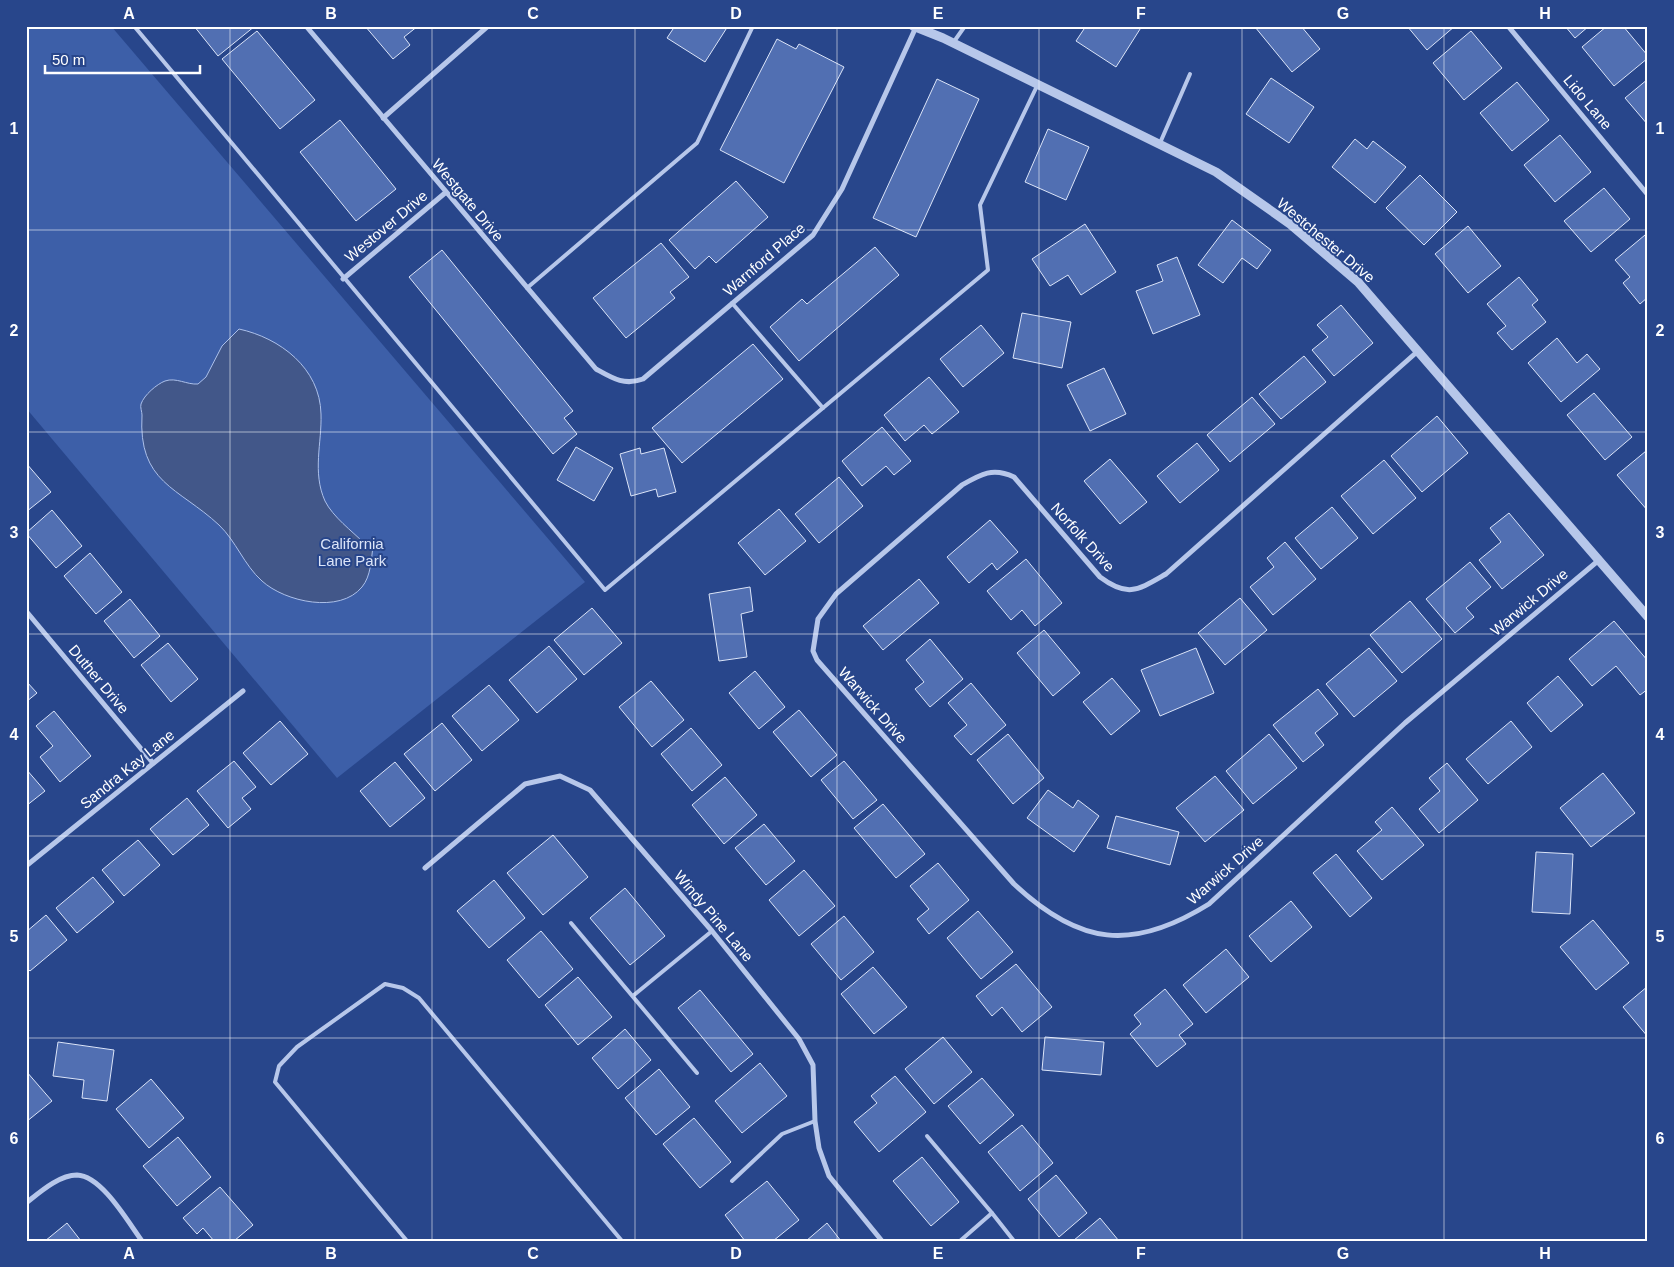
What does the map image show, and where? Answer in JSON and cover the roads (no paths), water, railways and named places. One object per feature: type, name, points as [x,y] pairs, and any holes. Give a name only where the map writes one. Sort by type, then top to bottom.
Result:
[{"type":"street","name":"Westgate Drive","points":[[306,26],[596,369],[618,382]]},
{"type":"street","points":[[383,118],[488,26]]},
{"type":"street","name":"Lido Lane","points":[[1508,26],[1648,195]]},
{"type":"street","name":"Westchester Drive","points":[[915,27],[953,43],[1216,172],[1290,224],[1358,282],[1648,616]]},
{"type":"street","name":"Warnford Place","points":[[618,382],[643,379],[813,235],[842,189],[915,27]]},
{"type":"street","name":"Westover Drive","points":[[343,279],[445,192]]},
{"type":"street","name":"Norfolk Drive","points":[[815,635],[818,619],[836,594],[962,485],[980,474],[1001,471],[1014,477],[1024,487],[1100,577],[1114,588],[1126,590],[1139,589],[1166,574],[1418,351]]},
{"type":"street","name":"Warwick Drive","points":[[815,635],[813,651],[817,660],[1014,884],[1038,908],[1062,922],[1097,934],[1110,936],[1134,934],[1168,926],[1209,904],[1405,723],[1599,560]]},
{"type":"street","name":"Duther Drive","points":[[26,612],[153,763]]},
{"type":"street","name":"Sandra Kay Lane","points":[[26,866],[243,691]]},
{"type":"street","name":"Windy Pine Lane","points":[[425,868],[525,784],[560,776],[590,790],[712,931],[799,1039],[813,1065],[815,1121],[819,1148],[829,1176],[882,1241]]},
{"type":"street","points":[[26,1203],[42,1190],[65,1177],[76,1175],[85,1177],[100,1186],[114,1201],[142,1241]]},
{"type":"lane","points":[[134,26],[343,279],[606,590],[988,270],[980,205],[1038,86]]},
{"type":"lane","points":[[527,288],[697,143],[753,26]]},
{"type":"lane","points":[[953,43],[965,26]]},
{"type":"lane","points":[[1159,145],[1190,74]]},
{"type":"lane","points":[[732,303],[823,408]]},
{"type":"lane","points":[[571,922],[697,1073]]},
{"type":"lane","points":[[634,996],[712,931]]},
{"type":"lane","points":[[407,1241],[276,1082],[279,1066],[297,1047],[385,984],[403,988],[419,998],[622,1241]]},
{"type":"lane","points":[[732,1181],[782,1134],[815,1121]]},
{"type":"lane","points":[[927,1136],[1014,1241]]},
{"type":"lane","points":[[960,1241],[992,1214]]},
{"type":"park label","name":"California Lane Park","points":[[352,552]]}]
